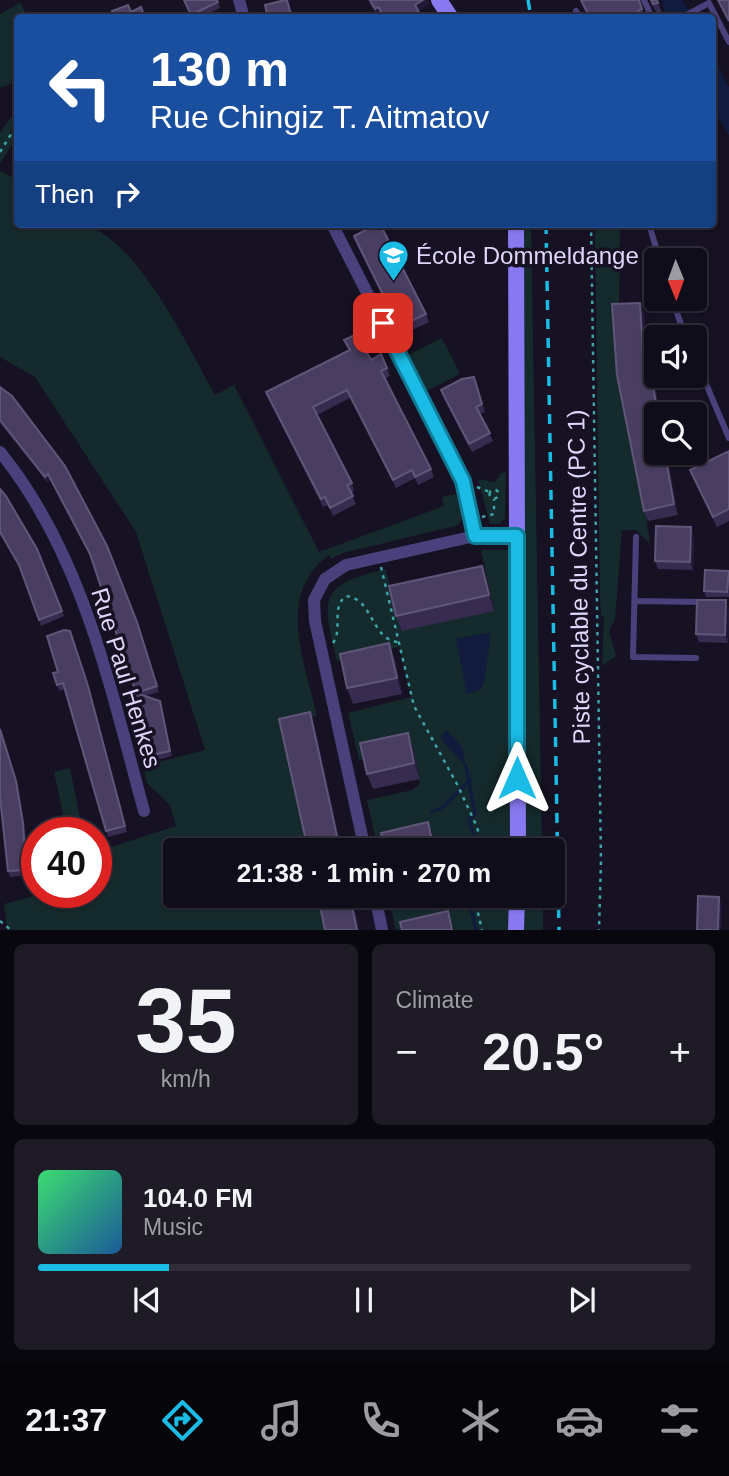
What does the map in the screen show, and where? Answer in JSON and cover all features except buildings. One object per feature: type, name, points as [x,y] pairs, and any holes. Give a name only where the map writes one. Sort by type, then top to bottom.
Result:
[{"type":"street","points":[[334,228],[463,481],[475,536]]},
{"type":"street","points":[[516,228],[518,838]]},
{"type":"street","name":"Rue Paul Henkes","points":[[0,452],[23,481],[71,574],[112,687],[144,811]]},
{"type":"street","points":[[362,838],[320,646],[314,600],[325,579],[346,565],[475,536],[517,536]]},
{"type":"street","points":[[377,908],[382,930]]},
{"type":"street","points":[[516,930],[517,908]]},
{"type":"lane","points":[[689,14],[709,4],[714,14]]},
{"type":"lane","points":[[716,17],[729,42]]},
{"type":"lane","points":[[650,228],[656,248]]},
{"type":"lane","points":[[707,386],[729,438]]},
{"type":"lane","points":[[636,537],[633,657],[696,659]]},
{"type":"lane","points":[[635,601],[716,603]]},
{"type":"path","points":[[0,152],[14,129]]},
{"type":"path","name":"Piste cyclable du Centre (PC 1)","points":[[591,228],[601,861],[599,930]]},
{"type":"path","points":[[472,520],[494,514],[494,499]]},
{"type":"path","points":[[379,557],[414,706],[461,791],[479,838]]},
{"type":"path","points":[[320,646],[332,644],[336,639],[337,607],[345,596],[359,600],[384,638],[398,642]]},
{"type":"path","points":[[477,908],[482,930]]},
{"type":"path","points":[[0,921],[11,930]]},
{"type":"green space","points":[[20,3],[26,14],[14,14],[14,82],[0,88],[0,14]]},
{"type":"green space","points":[[14,116],[14,141],[0,164],[0,133]]},
{"type":"green space","points":[[0,171],[14,178],[14,228],[91,228],[103,233],[123,250],[142,272],[176,323],[215,395],[234,385],[319,552],[444,506],[442,497],[456,494],[462,517],[459,525],[343,553],[331,559],[329,555],[312,571],[303,589],[298,609],[298,630],[317,716],[282,725],[307,838],[163,838],[163,908],[322,908],[327,930],[7,930],[4,904],[21,899],[21,908],[112,908],[112,847],[176,826],[170,805],[147,783],[143,766],[205,750],[136,532],[35,377],[0,357]]},
{"type":"green space","points":[[516,228],[531,228],[542,838],[375,838],[367,800],[412,790],[420,784],[413,748],[359,760],[348,713],[411,697],[399,647],[337,661],[329,623],[330,598],[336,589],[347,581],[386,569],[393,602],[494,611],[481,550],[516,550]]},
{"type":"green space","points":[[595,228],[620,228],[619,315],[650,544],[636,530],[622,530],[615,620],[609,630],[616,656],[602,666],[604,617],[601,616]]},
{"type":"green space","points":[[442,338],[460,374],[427,391],[408,355]]},
{"type":"green space","points":[[506,472],[505,518],[499,524],[490,524],[478,479],[495,482],[501,473]]},
{"type":"green space","points":[[70,768],[80,817],[64,817],[54,772]]},
{"type":"green space","points":[[391,908],[543,908],[543,930],[454,930],[453,927],[396,930]]},
{"type":"water","points":[[661,0],[682,0],[693,14],[666,14]]},
{"type":"water","points":[[716,63],[729,87],[729,136],[716,113]]},
{"type":"water","points":[[491,634],[484,683],[480,690],[467,694],[456,639]]},
{"type":"water","points":[[446,730],[462,746],[466,766],[440,738]]},
{"type":"waterway","points":[[466,766],[475,814],[469,820],[474,838]]},
{"type":"waterway","points":[[432,812],[443,807],[470,780]]},
{"type":"waterway","points":[[471,908],[476,930]]},
{"type":"railway","points":[[528,0],[530,14]]},
{"type":"railway","points":[[546,228],[559,930]]},
{"type":"place","name":"École Dommeldange","points":[[393,283]]},
{"type":"route","points":[[383,323],[463,481],[475,536],[517,536],[517,778]]}]
